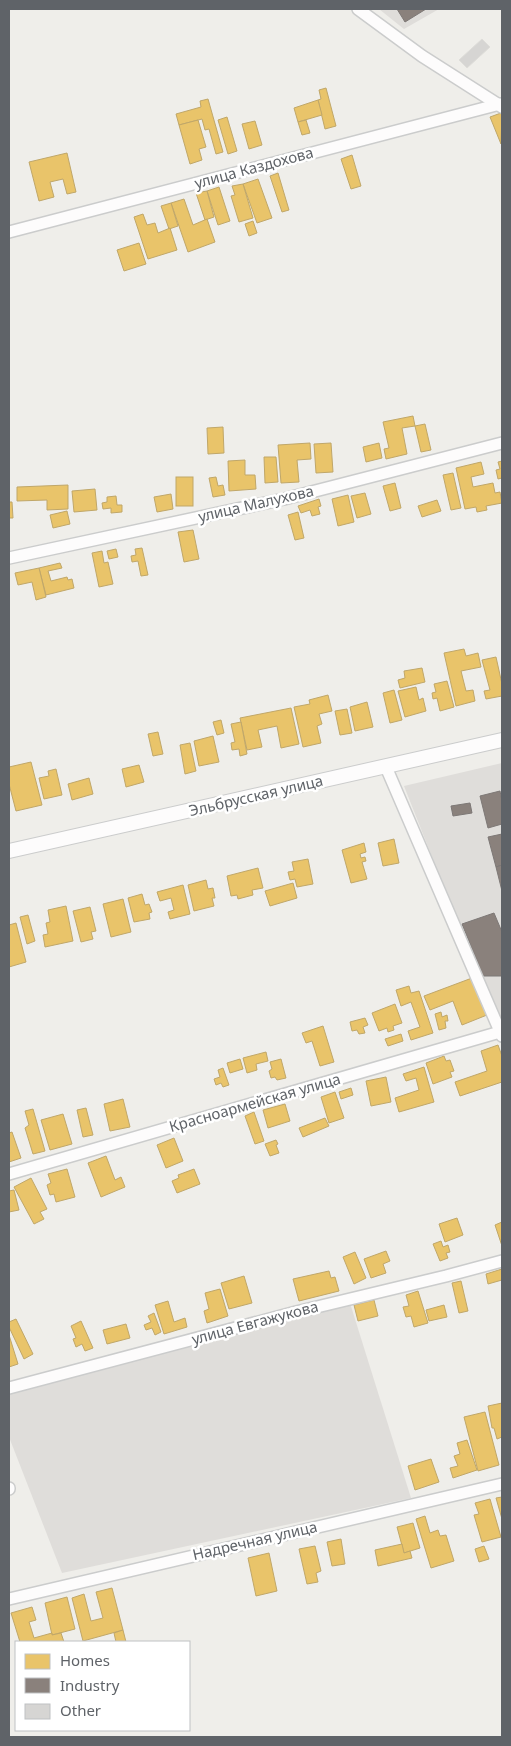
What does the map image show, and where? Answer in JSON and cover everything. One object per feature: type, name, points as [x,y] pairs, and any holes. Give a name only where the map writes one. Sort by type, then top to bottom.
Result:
[{"type":"street","points":[[358,9],[422,56],[501,105]]},
{"type":"street","name":"улица Каздохова","points":[[9,232],[501,105]]},
{"type":"street","name":"улица Малухова","points":[[9,558],[284,499],[502,443]]},
{"type":"street","name":"Эльбрусская улица","points":[[9,851],[502,740]]},
{"type":"street","points":[[386,767],[501,1034]]},
{"type":"street","name":"Красноармейская улица","points":[[9,1174],[501,1034]]},
{"type":"street","name":"улица Евгажукова","points":[[9,1388],[502,1260]]},
{"type":"street","name":"Надречная улица","points":[[9,1599],[502,1484]]},
{"type":"shaded area","points":[[379,9],[439,9],[404,29]]},
{"type":"shaded area","points":[[502,763],[502,1030],[404,786]]},
{"type":"shaded area","points":[[350,1303],[411,1498],[62,1573],[9,1437],[9,1394]]},
{"type":"building: Homes","points":[[326,88],[336,126],[325,129],[318,100],[321,99],[319,90]]},
{"type":"building: Homes","points":[[208,99],[223,152],[216,154],[209,129],[205,130],[202,119],[179,125],[176,114],[201,107],[200,101]]},
{"type":"building: Homes","points":[[318,100],[322,115],[298,122],[294,108]]},
{"type":"building: Homes","points":[[502,114],[501,144],[490,117]]},
{"type":"building: Homes","points":[[227,117],[237,151],[228,154],[218,120]]},
{"type":"building: Homes","points":[[198,120],[206,147],[199,149],[202,160],[190,164],[179,125]]},
{"type":"building: Homes","points":[[306,120],[310,133],[302,135],[298,122]]},
{"type":"building: Homes","points":[[255,121],[262,145],[249,149],[242,124]]},
{"type":"building: Homes","points":[[67,153],[76,192],[67,194],[63,179],[50,182],[54,197],[39,201],[29,162]]},
{"type":"building: Homes","points":[[352,155],[361,186],[351,189],[341,159]]},
{"type":"building: Homes","points":[[278,173],[289,210],[282,212],[270,176]]},
{"type":"building: Homes","points":[[258,179],[272,218],[257,223],[243,184]]},
{"type":"building: Homes","points":[[243,184],[253,218],[239,222],[231,196],[235,195],[232,186]]},
{"type":"building: Homes","points":[[219,187],[230,221],[218,225],[207,191]]},
{"type":"building: Homes","points":[[207,191],[214,217],[205,220],[196,193]]},
{"type":"building: Homes","points":[[184,199],[193,225],[207,219],[215,242],[188,252],[171,203]]},
{"type":"building: Homes","points":[[171,203],[178,226],[169,229],[161,206]]},
{"type":"building: Homes","points":[[143,214],[147,225],[155,223],[158,233],[170,228],[177,250],[148,259],[134,217]]},
{"type":"building: Homes","points":[[253,221],[257,233],[249,236],[245,224]]},
{"type":"building: Homes","points":[[139,243],[146,264],[124,271],[117,250]]},
{"type":"building: Homes","points":[[413,416],[415,426],[402,428],[407,454],[386,459],[384,449],[389,448],[383,422]]},
{"type":"building: Homes","points":[[425,424],[431,450],[421,452],[415,426]]},
{"type":"building: Homes","points":[[223,427],[224,453],[208,454],[207,428]]},
{"type":"building: Homes","points":[[310,443],[311,459],[297,460],[299,482],[281,483],[278,445]]},
{"type":"building: Homes","points":[[331,443],[333,472],[316,473],[314,444]]},
{"type":"building: Homes","points":[[379,443],[382,458],[366,462],[363,447]]},
{"type":"building: Homes","points":[[264,457],[276,457],[278,482],[265,483]]},
{"type":"building: Homes","points":[[245,460],[245,475],[255,475],[256,489],[229,491],[228,461]]},
{"type":"building: Homes","points":[[502,461],[502,478],[498,479],[496,470],[500,469],[498,462]]},
{"type":"building: Homes","points":[[481,462],[484,474],[471,477],[473,487],[493,483],[495,493],[500,492],[502,503],[486,506],[487,510],[477,512],[476,507],[465,509],[456,468]]},
{"type":"building: Homes","points":[[453,473],[461,508],[451,510],[443,475]]},
{"type":"building: Homes","points":[[176,477],[193,477],[193,506],[176,506]]},
{"type":"building: Homes","points":[[216,477],[218,486],[223,485],[225,495],[213,497],[209,478]]},
{"type":"building: Homes","points":[[395,483],[401,508],[390,511],[383,486]]},
{"type":"building: Homes","points":[[68,485],[68,509],[47,510],[47,500],[17,501],[17,487]]},
{"type":"building: Homes","points":[[95,489],[97,510],[74,512],[72,491]]},
{"type":"building: Homes","points":[[365,493],[371,514],[357,518],[351,496]]},
{"type":"building: Homes","points":[[171,494],[173,509],[157,512],[154,497]]},
{"type":"building: Homes","points":[[348,495],[354,522],[338,526],[332,499]]},
{"type":"building: Homes","points":[[116,496],[117,505],[122,505],[122,512],[111,513],[111,508],[103,509],[102,503],[107,502],[107,497]]},
{"type":"building: Homes","points":[[319,499],[321,506],[318,507],[320,514],[312,516],[310,510],[301,513],[298,506]]},
{"type":"building: Homes","points":[[437,500],[441,511],[422,517],[418,506]]},
{"type":"building: Homes","points":[[9,502],[12,502],[13,518],[9,518]]},
{"type":"building: Homes","points":[[67,511],[70,524],[53,528],[50,515]]},
{"type":"building: Homes","points":[[298,512],[304,538],[295,540],[288,515]]},
{"type":"building: Homes","points":[[193,530],[199,559],[184,562],[178,532]]},
{"type":"building: Homes","points":[[142,548],[148,575],[141,576],[138,561],[132,562],[131,556],[136,555],[135,549]]},
{"type":"building: Homes","points":[[116,549],[118,557],[109,559],[107,551]]},
{"type":"building: Homes","points":[[102,551],[104,563],[108,562],[113,584],[99,587],[92,553]]},
{"type":"building: Homes","points":[[60,563],[62,568],[48,571],[51,581],[67,577],[68,580],[72,579],[74,588],[46,595],[39,568]]},
{"type":"building: Homes","points":[[39,568],[46,597],[36,600],[32,582],[18,585],[15,573]]},
{"type":"building: Homes","points":[[464,649],[466,656],[478,653],[481,667],[461,671],[466,691],[473,690],[475,701],[456,706],[444,653]]},
{"type":"building: Homes","points":[[496,657],[502,684],[502,696],[486,699],[484,691],[490,690],[482,660]]},
{"type":"building: Homes","points":[[422,668],[425,682],[400,688],[398,680],[405,678],[404,671]]},
{"type":"building: Homes","points":[[447,681],[454,707],[440,711],[437,698],[433,699],[432,693],[436,692],[434,684]]},
{"type":"building: Homes","points":[[416,687],[419,700],[423,698],[426,711],[405,717],[398,691]]},
{"type":"building: Homes","points":[[394,690],[402,720],[390,723],[383,693]]},
{"type":"building: Homes","points":[[328,695],[332,711],[319,714],[322,724],[317,726],[321,743],[303,747],[294,707],[310,704],[309,700]]},
{"type":"building: Homes","points":[[367,702],[373,727],[355,731],[350,707]]},
{"type":"building: Homes","points":[[291,708],[299,744],[281,748],[277,726],[258,730],[262,747],[247,750],[240,718]]},
{"type":"building: Homes","points":[[347,709],[352,733],[340,735],[335,711]]},
{"type":"building: Homes","points":[[221,720],[224,733],[217,735],[213,722]]},
{"type":"building: Homes","points":[[241,722],[247,754],[240,756],[239,749],[232,750],[231,743],[235,742],[231,724]]},
{"type":"building: Homes","points":[[158,732],[163,754],[153,756],[148,734]]},
{"type":"building: Homes","points":[[213,736],[219,762],[199,766],[194,741]]},
{"type":"building: Homes","points":[[190,743],[196,771],[185,774],[180,745]]},
{"type":"building: Homes","points":[[31,762],[42,805],[16,811],[9,784],[9,767]]},
{"type":"building: Homes","points":[[139,765],[144,782],[126,787],[122,769]]},
{"type":"building: Homes","points":[[56,769],[62,795],[44,799],[39,778],[49,776],[48,771]]},
{"type":"building: Homes","points":[[89,778],[93,794],[72,800],[68,784]]},
{"type":"building: Homes","points":[[394,839],[399,863],[383,866],[378,843]]},
{"type":"building: Homes","points":[[364,843],[366,852],[360,854],[361,858],[365,857],[366,861],[362,862],[367,879],[351,883],[342,850]]},
{"type":"building: Homes","points":[[308,859],[313,884],[297,887],[295,879],[290,880],[288,872],[294,871],[292,862]]},
{"type":"building: Homes","points":[[258,868],[263,888],[252,890],[253,895],[238,899],[237,895],[231,896],[227,876]]},
{"type":"building: Homes","points":[[206,880],[208,889],[213,888],[215,898],[212,898],[214,906],[194,911],[188,885]]},
{"type":"building: Homes","points":[[293,883],[297,898],[270,906],[265,891]]},
{"type":"building: Homes","points":[[183,885],[190,914],[170,919],[168,912],[174,910],[171,898],[160,901],[157,892]]},
{"type":"building: Homes","points":[[142,894],[145,905],[149,904],[152,912],[149,913],[150,919],[134,922],[128,898]]},
{"type":"building: Homes","points":[[123,899],[131,932],[111,937],[103,904]]},
{"type":"building: Homes","points":[[66,906],[73,941],[45,947],[43,935],[48,934],[46,923],[50,922],[48,910]]},
{"type":"building: Homes","points":[[90,907],[96,931],[91,932],[93,939],[81,942],[73,911]]},
{"type":"building: Homes","points":[[28,915],[35,941],[27,944],[20,917]]},
{"type":"building: Homes","points":[[16,923],[26,962],[9,967],[9,925]]},
{"type":"building: Homes","points":[[472,978],[487,1015],[462,1025],[453,1001],[430,1010],[424,996]]},
{"type":"building: Homes","points":[[409,986],[411,993],[419,991],[433,1033],[411,1040],[408,1031],[420,1027],[411,1002],[401,1006],[396,990]]},
{"type":"building: Homes","points":[[395,1004],[402,1023],[393,1026],[394,1030],[388,1032],[387,1028],[379,1031],[372,1013]]},
{"type":"building: Homes","points":[[441,1012],[442,1017],[447,1015],[448,1021],[445,1021],[446,1028],[439,1030],[435,1014]]},
{"type":"building: Homes","points":[[365,1018],[368,1025],[363,1027],[365,1033],[359,1034],[357,1030],[352,1031],[350,1022]]},
{"type":"building: Homes","points":[[323,1026],[334,1062],[320,1066],[312,1041],[306,1043],[302,1033]]},
{"type":"building: Homes","points":[[401,1034],[403,1041],[388,1046],[385,1039]]},
{"type":"building: Homes","points":[[498,1045],[502,1056],[502,1082],[460,1096],[455,1082],[487,1071],[481,1051]]},
{"type":"building: Homes","points":[[266,1052],[268,1061],[256,1064],[257,1070],[247,1073],[243,1058]]},
{"type":"building: Homes","points":[[444,1056],[446,1061],[450,1060],[454,1071],[450,1072],[452,1077],[433,1084],[426,1063]]},
{"type":"building: Homes","points":[[240,1059],[243,1069],[230,1073],[227,1063]]},
{"type":"building: Homes","points":[[281,1059],[286,1078],[277,1080],[275,1077],[271,1078],[269,1071],[272,1069],[270,1062]]},
{"type":"building: Homes","points":[[424,1067],[434,1102],[399,1112],[395,1098],[419,1090],[416,1078],[406,1081],[403,1074]]},
{"type":"building: Homes","points":[[223,1068],[229,1085],[223,1087],[221,1083],[216,1085],[214,1079],[220,1077],[218,1070]]},
{"type":"building: Homes","points":[[386,1077],[391,1102],[371,1106],[366,1081]]},
{"type":"building: Homes","points":[[351,1088],[353,1095],[341,1099],[339,1092]]},
{"type":"building: Homes","points":[[335,1092],[344,1118],[329,1123],[321,1097]]},
{"type":"building: Homes","points":[[123,1099],[130,1127],[110,1131],[104,1104]]},
{"type":"building: Homes","points":[[285,1104],[290,1121],[268,1128],[263,1110]]},
{"type":"building: Homes","points":[[86,1108],[93,1135],[83,1137],[77,1110]]},
{"type":"building: Homes","points":[[33,1109],[45,1151],[33,1154],[25,1128],[29,1125],[25,1111]]},
{"type":"building: Homes","points":[[254,1112],[264,1141],[255,1144],[245,1116]]},
{"type":"building: Homes","points":[[63,1114],[72,1144],[50,1150],[41,1120]]},
{"type":"building: Homes","points":[[325,1118],[329,1126],[303,1137],[299,1128]]},
{"type":"building: Homes","points":[[12,1132],[21,1158],[9,1162],[9,1133]]},
{"type":"building: Homes","points":[[174,1138],[183,1161],[166,1168],[157,1145]]},
{"type":"building: Homes","points":[[276,1140],[279,1153],[270,1156],[265,1144]]},
{"type":"building: Homes","points":[[106,1156],[115,1180],[121,1177],[125,1187],[101,1197],[88,1163]]},
{"type":"building: Homes","points":[[67,1169],[75,1197],[56,1202],[54,1194],[50,1195],[47,1185],[51,1183],[48,1174]]},
{"type":"building: Homes","points":[[194,1169],[200,1184],[177,1193],[172,1181],[179,1178],[178,1175]]},
{"type":"building: Homes","points":[[31,1178],[47,1209],[40,1212],[44,1219],[34,1224],[14,1187]]},
{"type":"building: Homes","points":[[14,1190],[19,1210],[9,1212],[9,1191]]},
{"type":"building: Homes","points":[[457,1218],[463,1235],[445,1242],[439,1224]]},
{"type":"building: Homes","points":[[502,1222],[502,1246],[495,1225]]},
{"type":"building: Homes","points":[[441,1241],[443,1247],[448,1245],[450,1252],[446,1253],[448,1258],[440,1261],[433,1244]]},
{"type":"building: Homes","points":[[386,1251],[390,1261],[383,1264],[386,1273],[371,1278],[364,1259]]},
{"type":"building: Homes","points":[[355,1252],[366,1278],[354,1284],[343,1257]]},
{"type":"building: Homes","points":[[502,1269],[502,1280],[488,1284],[486,1274]]},
{"type":"building: Homes","points":[[329,1271],[331,1278],[335,1277],[339,1291],[299,1301],[293,1279]]},
{"type":"building: Homes","points":[[244,1276],[252,1303],[229,1309],[221,1283]]},
{"type":"building: Homes","points":[[461,1281],[468,1311],[459,1313],[452,1283]]},
{"type":"building: Homes","points":[[220,1289],[228,1316],[207,1323],[204,1311],[209,1309],[205,1293]]},
{"type":"building: Homes","points":[[418,1291],[428,1323],[414,1327],[411,1316],[406,1317],[403,1307],[409,1306],[406,1295]]},
{"type":"building: Homes","points":[[374,1300],[378,1316],[358,1321],[354,1305]]},
{"type":"building: Homes","points":[[168,1301],[174,1322],[185,1318],[187,1327],[164,1334],[155,1305]]},
{"type":"building: Homes","points":[[444,1305],[447,1317],[429,1321],[426,1310]]},
{"type":"building: Homes","points":[[154,1313],[161,1332],[155,1335],[152,1328],[146,1330],[144,1325],[151,1322],[148,1316]]},
{"type":"building: Homes","points":[[16,1319],[33,1354],[24,1359],[9,1327],[9,1322]]},
{"type":"building: Homes","points":[[81,1321],[93,1348],[85,1351],[82,1344],[76,1347],[73,1339],[76,1338],[71,1326]]},
{"type":"building: Homes","points":[[126,1324],[130,1338],[107,1344],[103,1330]]},
{"type":"building: Homes","points":[[9,1335],[18,1364],[9,1367]]},
{"type":"building: Homes","points":[[502,1403],[502,1437],[497,1439],[494,1428],[492,1428],[488,1406]]},
{"type":"building: Homes","points":[[485,1412],[499,1465],[478,1471],[464,1417]]},
{"type":"building: Homes","points":[[467,1440],[477,1470],[453,1478],[450,1468],[458,1466],[454,1456],[460,1454],[457,1443]]},
{"type":"building: Homes","points":[[431,1459],[439,1482],[415,1490],[408,1466]]},
{"type":"building: Homes","points":[[502,1497],[502,1519],[496,1498]]},
{"type":"building: Homes","points":[[490,1499],[501,1537],[482,1542],[474,1515],[479,1514],[475,1503]]},
{"type":"building: Homes","points":[[425,1516],[430,1533],[438,1530],[440,1536],[446,1535],[454,1561],[431,1568],[416,1519]]},
{"type":"building: Homes","points":[[413,1523],[420,1548],[404,1553],[397,1527]]},
{"type":"building: Homes","points":[[341,1539],[345,1564],[332,1566],[327,1542]]},
{"type":"building: Homes","points":[[402,1544],[404,1553],[410,1551],[412,1558],[378,1566],[375,1550]]},
{"type":"building: Homes","points":[[315,1546],[321,1571],[316,1573],[318,1582],[307,1584],[299,1549]]},
{"type":"building: Homes","points":[[484,1546],[489,1559],[479,1562],[475,1549]]},
{"type":"building: Homes","points":[[269,1553],[277,1591],[256,1596],[248,1558]]},
{"type":"building: Homes","points":[[112,1588],[123,1630],[83,1641],[72,1598],[84,1594],[91,1621],[103,1618],[96,1592]]},
{"type":"building: Homes","points":[[67,1597],[75,1629],[52,1635],[45,1603]]},
{"type":"building: Homes","points":[[32,1607],[36,1620],[29,1622],[34,1638],[52,1633],[52,1635],[61,1633],[64,1641],[20,1641],[11,1613]]},
{"type":"building: Homes","points":[[123,1630],[126,1641],[116,1641],[114,1633]]},
{"type":"building: Industry","points":[[397,9],[426,9],[405,22]]},
{"type":"building: Industry","points":[[500,791],[502,824],[488,828],[480,796]]},
{"type":"building: Industry","points":[[470,803],[472,813],[453,816],[451,806]]},
{"type":"building: Industry","points":[[502,834],[502,865],[496,867],[488,837]]},
{"type":"building: Industry","points":[[502,865],[502,891],[496,867]]},
{"type":"building: Industry","points":[[494,913],[502,932],[502,976],[483,976],[462,924]]},
{"type":"building: Other","points":[[482,39],[490,47],[467,68],[459,60]]}]
